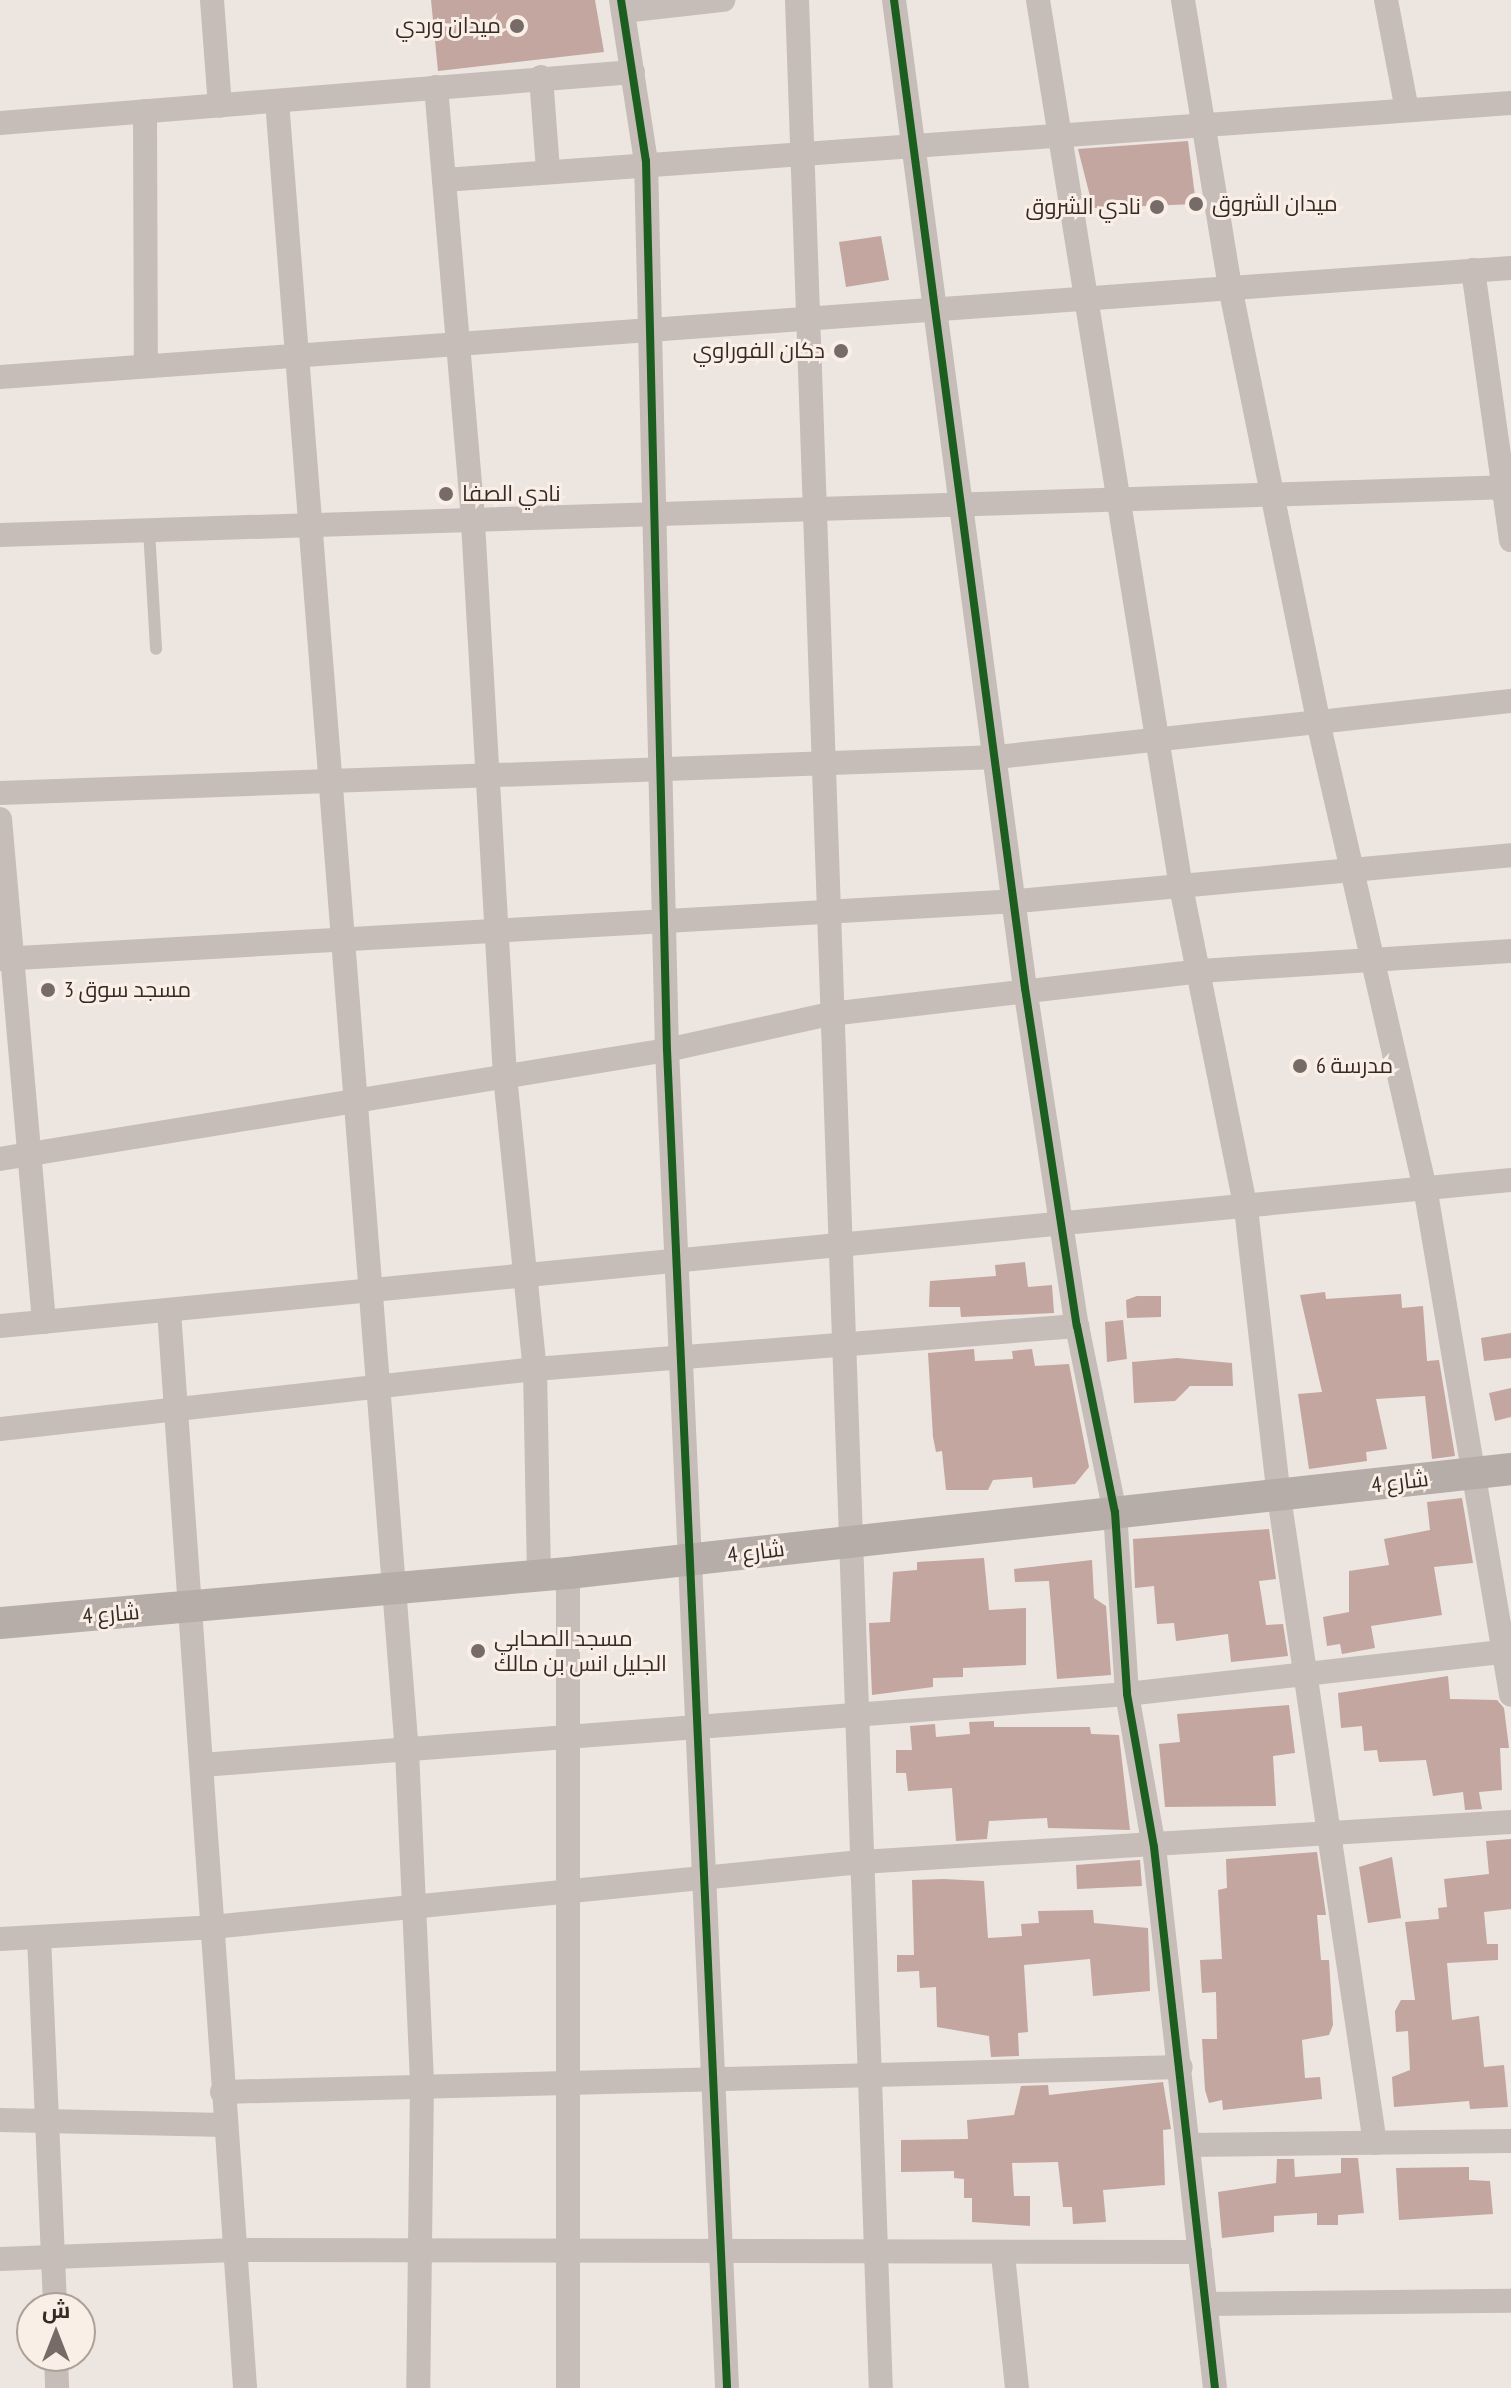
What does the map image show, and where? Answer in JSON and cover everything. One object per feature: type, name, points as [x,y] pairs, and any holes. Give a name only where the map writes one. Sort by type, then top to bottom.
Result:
[{"type":"street","points":[[212,0],[220,106]]},
{"type":"street","points":[[723,0],[622,5],[646,161],[652,333],[657,774],[668,922],[667,1050],[681,1360],[686,1560],[727,2388]]},
{"type":"street","points":[[797,0],[806,322],[816,508],[852,1717],[861,1862],[881,2388]]},
{"type":"street","points":[[894,0],[1018,901],[1025,988],[1077,1326],[1115,1512],[1127,1694],[1154,1847],[1215,2388]]},
{"type":"street","points":[[1038,0],[1181,887],[1246,1208],[1279,1497],[1375,2143]]},
{"type":"street","points":[[1183,0],[1200,124],[1230,287],[1319,726],[1425,1187],[1478,1473],[1507,1651],[1511,1695]]},
{"type":"street","points":[[1386,0],[1407,110]]},
{"type":"street","points":[[0,123],[541,77],[633,72]]},
{"type":"street","points":[[541,77],[548,170]]},
{"type":"street","points":[[436,87],[473,523],[505,1076],[528,1278],[569,1738],[565,1888],[571,2080],[568,2388]]},
{"type":"street","points":[[277,101],[325,784],[380,1389],[407,1751],[422,2082],[418,2388]]},
{"type":"street","points":[[444,180],[646,161],[1511,103]]},
{"type":"street","points":[[145,111],[146,363]]},
{"type":"street","points":[[0,377],[146,363],[459,347],[935,314],[1230,287],[1511,268]]},
{"type":"street","points":[[1473,270],[1507,487],[1511,540]]},
{"type":"street","points":[[0,535],[473,523],[654,511],[1275,499],[1507,487]]},
{"type":"street","points":[[0,793],[657,774],[997,757],[1319,726],[1511,701]]},
{"type":"street","points":[[0,819],[8,958],[30,1155],[44,1322]]},
{"type":"street","points":[[8,958],[499,934],[1018,901],[1511,855]]},
{"type":"street","points":[[0,1159],[667,1050],[830,1014],[1025,988],[1200,971],[1511,951]]},
{"type":"street","points":[[0,1326],[677,1266],[839,1241],[1062,1225],[1511,1180]]},
{"type":"street","points":[[169,1311],[245,2388]]},
{"type":"street","points":[[0,1429],[176,1413],[535,1369],[681,1360],[841,1340],[1077,1326]]},
{"type":"street","name":"شارع 4","points":[[0,1623],[554,1574],[1115,1512],[1279,1497],[1511,1469]]},
{"type":"street","points":[[202,1765],[1127,1694],[1507,1651]]},
{"type":"street","points":[[0,1939],[212,1927],[565,1888],[861,1862],[1329,1838],[1511,1822]]},
{"type":"street","points":[[39,1937],[55,2292]]},
{"type":"street","points":[[222,2092],[422,2082],[1181,2067]]},
{"type":"street","points":[[0,2120],[225,2125]]},
{"type":"street","points":[[1188,2145],[1511,2141]]},
{"type":"street","points":[[0,2259],[235,2250],[567,2250],[877,2257],[1200,2252]]},
{"type":"street","points":[[1003,2255],[1017,2388]]},
{"type":"street","points":[[1206,2304],[1511,2301]]},
{"type":"lane","points":[[149,530],[156,649]]},
{"type":"building","name":"ميدان وردي","points":[[431,0],[595,0],[604,52],[438,71]]},
{"type":"building","points":[[1188,141],[1196,204],[1093,208],[1078,149]]},
{"type":"building","points":[[881,236],[889,280],[846,287],[839,242]]},
{"type":"building","points":[[1025,1262],[1028,1287],[1052,1285],[1054,1313],[961,1317],[960,1307],[929,1307],[930,1281],[996,1276],[995,1265]]},
{"type":"building","points":[[1325,1292],[1326,1299],[1401,1294],[1402,1308],[1423,1306],[1427,1361],[1439,1360],[1455,1456],[1432,1459],[1425,1396],[1376,1399],[1387,1449],[1366,1452],[1367,1461],[1309,1469],[1298,1394],[1322,1392],[1300,1295]]},
{"type":"building","points":[[1137,1296],[1161,1296],[1161,1317],[1127,1318],[1126,1300]]},
{"type":"building","points":[[1123,1320],[1127,1359],[1107,1362],[1105,1322]]},
{"type":"building","points":[[1511,1333],[1511,1358],[1484,1361],[1481,1338]]},
{"type":"building","points":[[974,1349],[975,1361],[1013,1359],[1012,1351],[1032,1349],[1035,1366],[1069,1364],[1089,1467],[1075,1484],[1033,1488],[1032,1477],[993,1480],[988,1490],[946,1490],[942,1451],[936,1452],[933,1437],[928,1353]]},
{"type":"building","points":[[1177,1358],[1232,1363],[1233,1386],[1190,1386],[1175,1401],[1134,1403],[1132,1362]]},
{"type":"building","points":[[1511,1388],[1511,1417],[1495,1421],[1489,1393]]},
{"type":"building","points":[[1462,1498],[1473,1563],[1434,1567],[1442,1615],[1371,1626],[1375,1648],[1342,1654],[1340,1644],[1327,1646],[1323,1617],[1349,1612],[1349,1571],[1389,1565],[1384,1539],[1430,1530],[1427,1502]]},
{"type":"building","points":[[1269,1529],[1276,1579],[1259,1581],[1266,1625],[1283,1624],[1288,1656],[1231,1662],[1228,1634],[1176,1641],[1174,1623],[1157,1624],[1154,1586],[1135,1588],[1133,1539]]},
{"type":"building","points":[[984,1558],[989,1610],[1026,1608],[1026,1665],[963,1668],[963,1677],[933,1678],[933,1687],[872,1695],[869,1623],[890,1622],[893,1572],[917,1570],[917,1562]]},
{"type":"building","points":[[1092,1560],[1094,1598],[1106,1606],[1111,1675],[1057,1679],[1049,1581],[1015,1582],[1014,1569]]},
{"type":"building","points":[[1448,1676],[1450,1699],[1497,1700],[1504,1708],[1509,1748],[1500,1748],[1502,1790],[1479,1792],[1482,1809],[1465,1810],[1463,1792],[1433,1796],[1426,1760],[1379,1762],[1377,1750],[1364,1751],[1362,1726],[1341,1728],[1338,1693]]},
{"type":"building","points":[[1289,1705],[1295,1753],[1273,1756],[1276,1806],[1165,1807],[1159,1744],[1180,1742],[1177,1714]]},
{"type":"building","points":[[994,1721],[994,1727],[1090,1727],[1091,1734],[1119,1735],[1130,1830],[1048,1828],[1047,1818],[989,1821],[987,1839],[956,1841],[952,1788],[908,1791],[906,1773],[896,1773],[896,1750],[912,1750],[910,1726],[935,1724],[936,1737],[970,1734],[969,1722]]},
{"type":"building","points":[[1511,1839],[1511,1909],[1484,1912],[1487,1944],[1498,1944],[1498,1960],[1447,1963],[1452,2020],[1479,2016],[1484,2067],[1504,2065],[1508,2107],[1470,2109],[1469,2101],[1394,2107],[1392,2077],[1410,2070],[1408,2031],[1396,2032],[1395,2011],[1401,2000],[1415,2000],[1405,1922],[1439,1919],[1438,1908],[1447,1907],[1444,1879],[1489,1874],[1486,1841]]},
{"type":"building","points":[[1317,1852],[1326,1915],[1317,1915],[1321,1960],[1329,1960],[1333,2025],[1329,2035],[1302,2040],[1305,2078],[1320,2077],[1322,2099],[1223,2110],[1222,2100],[1209,2103],[1205,2090],[1202,2039],[1217,2039],[1216,1992],[1202,1993],[1200,1960],[1222,1959],[1218,1890],[1227,1888],[1226,1859]]},
{"type":"building","points":[[1392,1857],[1401,1918],[1368,1923],[1359,1867]]},
{"type":"building","points":[[1140,1860],[1142,1886],[1077,1889],[1076,1865]]},
{"type":"building","points":[[912,1880],[984,1881],[988,1938],[1022,1936],[1021,1924],[1039,1923],[1038,1911],[1093,1910],[1094,1923],[1148,1928],[1150,1991],[1093,1996],[1090,1959],[1024,1965],[1028,2032],[1018,2033],[1019,2056],[991,2057],[989,2036],[937,2027],[936,1987],[920,1988],[919,1971],[897,1972],[897,1955],[914,1955]]},
{"type":"building","points":[[1163,2082],[1171,2129],[1163,2130],[1165,2185],[1103,2190],[1106,2222],[1073,2224],[1072,2207],[1063,2207],[1058,2162],[1012,2163],[1014,2196],[1030,2196],[1030,2226],[972,2222],[972,2198],[964,2198],[964,2179],[954,2178],[954,2171],[901,2172],[901,2140],[968,2139],[967,2120],[1014,2115],[1021,2086],[1048,2085],[1049,2095]]},
{"type":"building","points":[[1341,2158],[1358,2158],[1364,2213],[1338,2215],[1338,2225],[1317,2225],[1317,2213],[1274,2216],[1274,2232],[1222,2238],[1218,2192],[1276,2183],[1277,2159],[1294,2159],[1295,2177],[1341,2173]]},
{"type":"building","points":[[1469,2167],[1469,2180],[1490,2181],[1493,2214],[1399,2220],[1396,2168]]},
{"type":"cycle path","points":[[621,0],[646,161],[667,1050],[727,2388]]},
{"type":"cycle path","points":[[894,0],[1025,988],[1077,1326],[1115,1512],[1127,1694],[1154,1847],[1215,2388]]},
{"type":"place","name":"ميدان وردي","points":[[517,26]]},
{"type":"place","name":"ميدان الشروق","points":[[1196,204]]},
{"type":"place","name":"نادي الشروق","points":[[1157,207]]},
{"type":"place","name":"دكان الفوراوي","points":[[841,351]]},
{"type":"place","name":"نادي الصفا","points":[[446,494]]},
{"type":"place","name":"مسجد سوق 3","points":[[48,990]]},
{"type":"place","name":"مدرسة 6","points":[[1300,1066]]},
{"type":"place","name":"مسجد الصحابي الجليل انس بن مالك","points":[[478,1651]]}]
